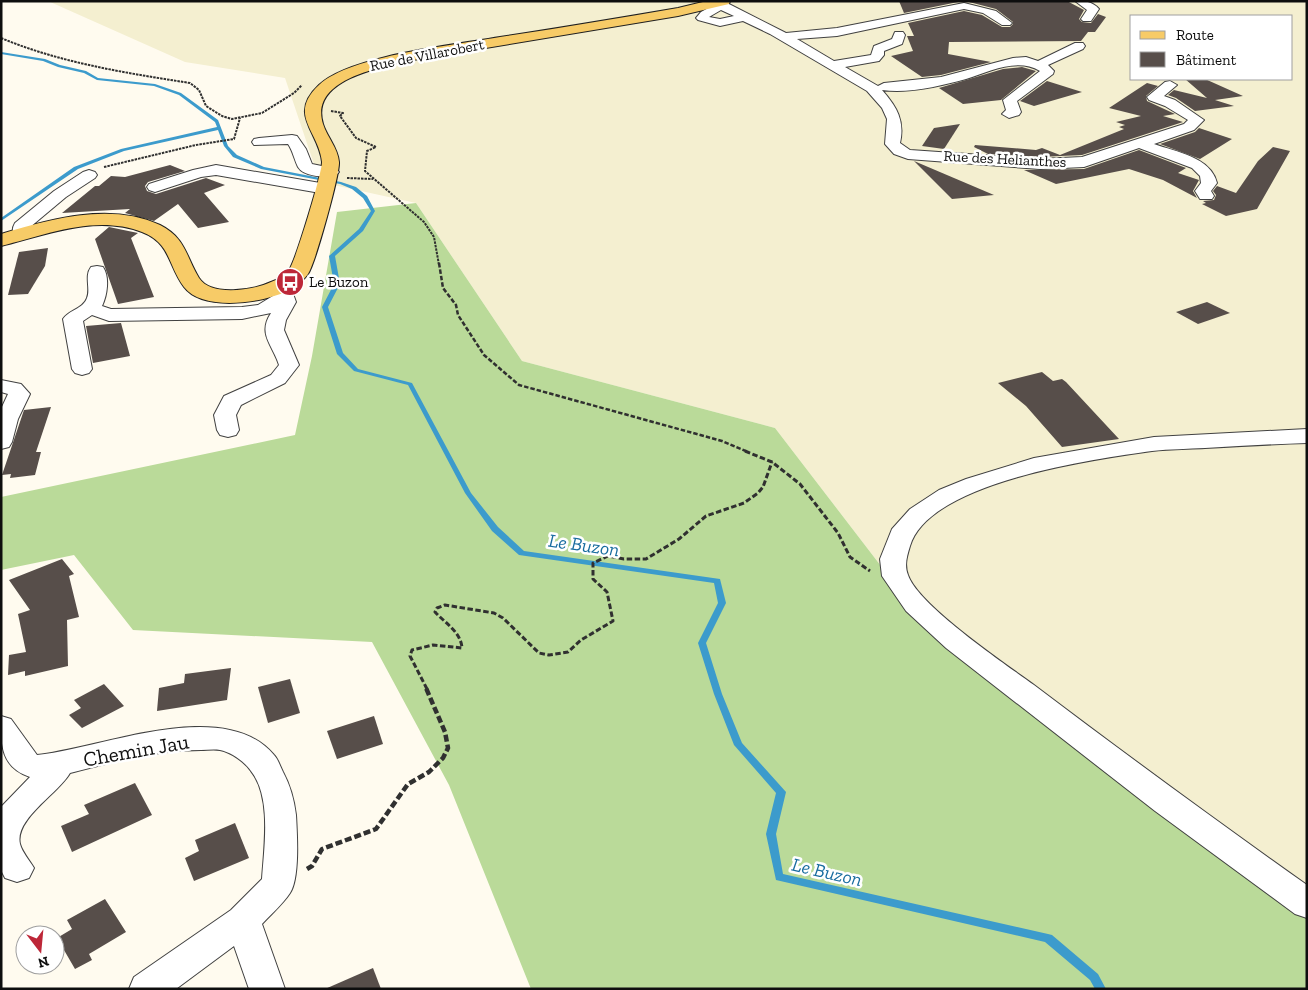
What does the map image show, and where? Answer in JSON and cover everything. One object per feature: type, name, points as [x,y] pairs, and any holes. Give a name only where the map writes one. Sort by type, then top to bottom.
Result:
[{"type":"main road","name":"Rue de Villarobert","points":[[314,98],[338,79],[360,68],[380,62],[439,50],[632,19],[718,2]]},
{"type":"main road","points":[[1,240],[21,234],[89,222],[134,223],[156,231],[170,241],[192,282],[206,292],[225,296],[238,296],[282,292],[299,272],[328,180],[330,156],[311,114],[314,98]]},
{"type":"street","points":[[1080,1],[1093,9],[1087,18]]},
{"type":"street","points":[[740,14],[739,18],[728,22],[709,21],[702,18],[705,14],[716,9],[718,2],[779,34],[831,65],[878,88],[907,87],[951,79],[989,68],[1000,62],[1016,61],[1041,64],[1078,46]]},
{"type":"street","points":[[779,34],[837,32],[968,4],[997,16],[1006,23]]},
{"type":"street","points":[[931,12],[941,17],[946,23]]},
{"type":"street","points":[[779,34],[832,20]]},
{"type":"street","points":[[884,22],[910,29]]},
{"type":"street","points":[[831,65],[875,58],[878,55],[878,49],[898,41],[899,35]]},
{"type":"street","points":[[878,88],[942,72],[959,70],[967,67],[972,59]]},
{"type":"street","points":[[1009,114],[1014,112],[1010,100],[1048,71],[1041,64]]},
{"type":"street","name":"Rue des Helianthes","points":[[878,88],[895,120],[892,144],[900,151],[908,154],[1040,164],[1084,162],[1189,127],[1197,120],[1170,103],[1154,97],[1170,85]]},
{"type":"street","points":[[259,142],[292,139],[299,148],[304,166],[328,180]]},
{"type":"street","points":[[1141,144],[1198,166],[1208,174],[1209,183],[1202,191],[1206,196]]},
{"type":"street","points":[[155,187],[198,173],[216,170],[328,180]]},
{"type":"street","points":[[21,234],[21,227],[60,194],[89,176]]},
{"type":"street","points":[[82,369],[73,319],[91,308],[97,297],[97,271]]},
{"type":"street","points":[[91,308],[109,315],[242,313],[262,310],[282,292],[286,307],[276,324],[277,343],[287,354],[289,365],[278,379],[232,401],[225,415],[228,430]]},
{"type":"street","points":[[1,386],[14,388],[19,394],[7,419],[1,442]]},
{"type":"street","points":[[1307,436],[1154,444],[1042,463],[974,484],[947,495],[919,514],[901,534],[893,558],[895,576],[915,605],[956,641],[1166,802],[1307,904]]},
{"type":"street","name":"Chemin Jau","points":[[1,728],[24,762],[34,767],[55,765],[126,747],[182,739],[223,739],[245,748],[262,763],[273,783],[279,804],[281,830],[278,884]]},
{"type":"street","points":[[17,868],[3,843],[2,829],[12,811],[55,772],[55,765]]},
{"type":"street","points":[[148,989],[243,920],[278,884]]},
{"type":"street","points":[[243,920],[267,989]]},
{"type":"path","points":[[1,38],[28,49],[118,72],[190,83],[199,90],[206,106],[222,116],[232,119],[240,118],[234,139],[101,168],[89,176]]},
{"type":"path","points":[[314,98],[325,100],[330,110],[342,112],[340,116],[356,138],[376,147],[368,151],[364,166],[366,171],[424,222],[434,237],[443,288],[456,305],[458,315],[484,355],[519,385],[722,441],[772,462],[800,484],[838,533],[850,557],[863,568],[875,573],[895,576]]},
{"type":"path","points":[[328,180],[374,179]]},
{"type":"path","points":[[278,884],[312,866],[322,849],[376,829],[408,784],[429,772],[443,758],[448,748],[444,732],[422,679],[410,656],[412,650],[433,645],[462,648],[461,638],[444,619],[438,616],[435,612],[437,608],[450,606],[485,610],[503,618],[539,653],[549,655],[568,652],[581,640],[613,621],[607,592],[593,579],[593,563],[608,556],[624,559],[646,559],[679,539],[706,516],[744,503],[758,493],[764,487],[772,462]]},
{"type":"shaded area","points":[[48,1],[1307,1],[1307,919],[917,613],[775,428],[522,361],[416,203],[320,182],[285,78],[185,62]]},
{"type":"green space","points":[[416,203],[522,361],[775,428],[917,613],[1307,919],[1307,989],[531,989],[449,785],[372,642],[133,630],[74,555],[1,570],[1,497],[295,435],[312,356],[337,212]]},
{"type":"building","points":[[899,1],[963,1],[904,13]]},
{"type":"building","points":[[965,1],[1067,1],[1084,10],[1079,19],[1082,22],[1091,23],[1098,14],[1106,17],[1095,32],[1088,32],[1081,41],[949,42],[948,54],[991,62],[941,75],[922,77],[891,56],[913,51],[907,36],[914,36],[908,23],[964,11],[982,15],[1002,27],[1010,27],[1013,24],[996,9]]},
{"type":"building","points":[[1022,67],[1036,71],[1001,100],[963,104],[939,88],[1003,69]]},
{"type":"building","points":[[1186,80],[1207,80],[1243,96],[1215,100],[1234,106],[1195,111],[1168,95],[1174,90],[1207,98]]},
{"type":"building","points":[[1047,81],[1082,92],[1034,106],[1020,101]]},
{"type":"building","points":[[1147,83],[1158,86],[1146,96],[1147,101],[1175,114],[1163,116],[1183,122],[1082,155],[1040,157],[988,154],[974,147],[975,145],[1036,150],[1042,148],[1060,155],[1124,129],[1119,127],[1125,125],[1116,122],[1141,116],[1109,108]]},
{"type":"building","points":[[960,124],[944,149],[922,146],[934,128]]},
{"type":"building","points":[[1199,128],[1232,139],[1200,159],[1160,144],[1195,132]]},
{"type":"building","points":[[1273,147],[1290,151],[1257,209],[1226,216],[1202,204],[1206,203],[1203,201],[1214,200],[1216,195],[1213,191],[1217,186],[1236,193],[1258,161]]},
{"type":"building","points":[[1139,150],[1186,168],[1178,173],[1199,180],[1193,191],[1197,198],[1163,180],[1129,169],[1056,184],[1024,170],[1084,169]]},
{"type":"building","points":[[914,161],[994,195],[952,199]]},
{"type":"building","points":[[170,165],[185,171],[148,182],[145,186],[147,191],[156,194],[206,178],[225,185],[204,193],[229,222],[198,228],[178,204],[154,221],[125,213],[130,209],[62,213],[95,186],[99,186],[111,176],[125,177]]},
{"type":"building","points":[[109,227],[138,233],[131,238],[154,297],[118,304],[95,239]]},
{"type":"building","points":[[48,248],[45,266],[28,294],[8,295],[19,252]]},
{"type":"building","points":[[1207,302],[1230,313],[1198,324],[1176,312]]},
{"type":"building","points":[[121,323],[130,356],[93,363],[86,326]]},
{"type":"building","points":[[1042,372],[1053,381],[1062,379],[1066,382],[1119,439],[1062,447],[1026,406],[998,383]]},
{"type":"building","points":[[51,407],[36,452],[41,452],[35,475],[10,478],[11,474],[2,475],[24,410]]},
{"type":"building","points":[[62,559],[74,574],[69,576],[79,617],[67,620],[68,666],[25,676],[25,671],[8,675],[9,655],[26,652],[18,614],[30,610],[9,580]]},
{"type":"building","points":[[231,668],[227,700],[157,711],[159,688],[184,683],[185,674]]},
{"type":"building","points":[[290,679],[300,713],[268,723],[258,687]]},
{"type":"building","points":[[104,684],[124,706],[82,728],[69,715],[81,708],[74,700]]},
{"type":"building","points":[[374,716],[383,744],[337,759],[327,731]]},
{"type":"building","points":[[135,783],[152,815],[72,852],[61,826],[89,814],[84,805]]},
{"type":"building","points":[[235,823],[249,858],[194,881],[185,858],[199,851],[195,840]]},
{"type":"building","points":[[105,899],[126,932],[89,954],[92,960],[75,969],[65,952],[65,933],[72,929],[67,920]]},
{"type":"building","points":[[373,968],[381,989],[325,989]]},
{"type":"waterway","name":"Le Buzon","points":[[1,53],[44,60],[59,66],[85,72],[97,79],[155,85],[180,94],[217,121],[220,128]]},
{"type":"waterway","points":[[1,220],[76,168],[123,150],[220,128]]},
{"type":"waterway","name":"Le Buzon","points":[[220,128],[226,146],[235,156],[263,168],[341,183],[354,188],[365,197],[373,211],[361,230],[332,256],[337,284],[325,307],[340,354],[356,370],[410,384],[468,493],[495,529],[522,553],[717,581],[722,603],[702,643],[718,694],[738,745],[781,792],[771,834],[779,877],[1048,938],[1094,977],[1101,989]]},
{"type":"place","name":"Le Buzon","points":[[290,282]]}]
